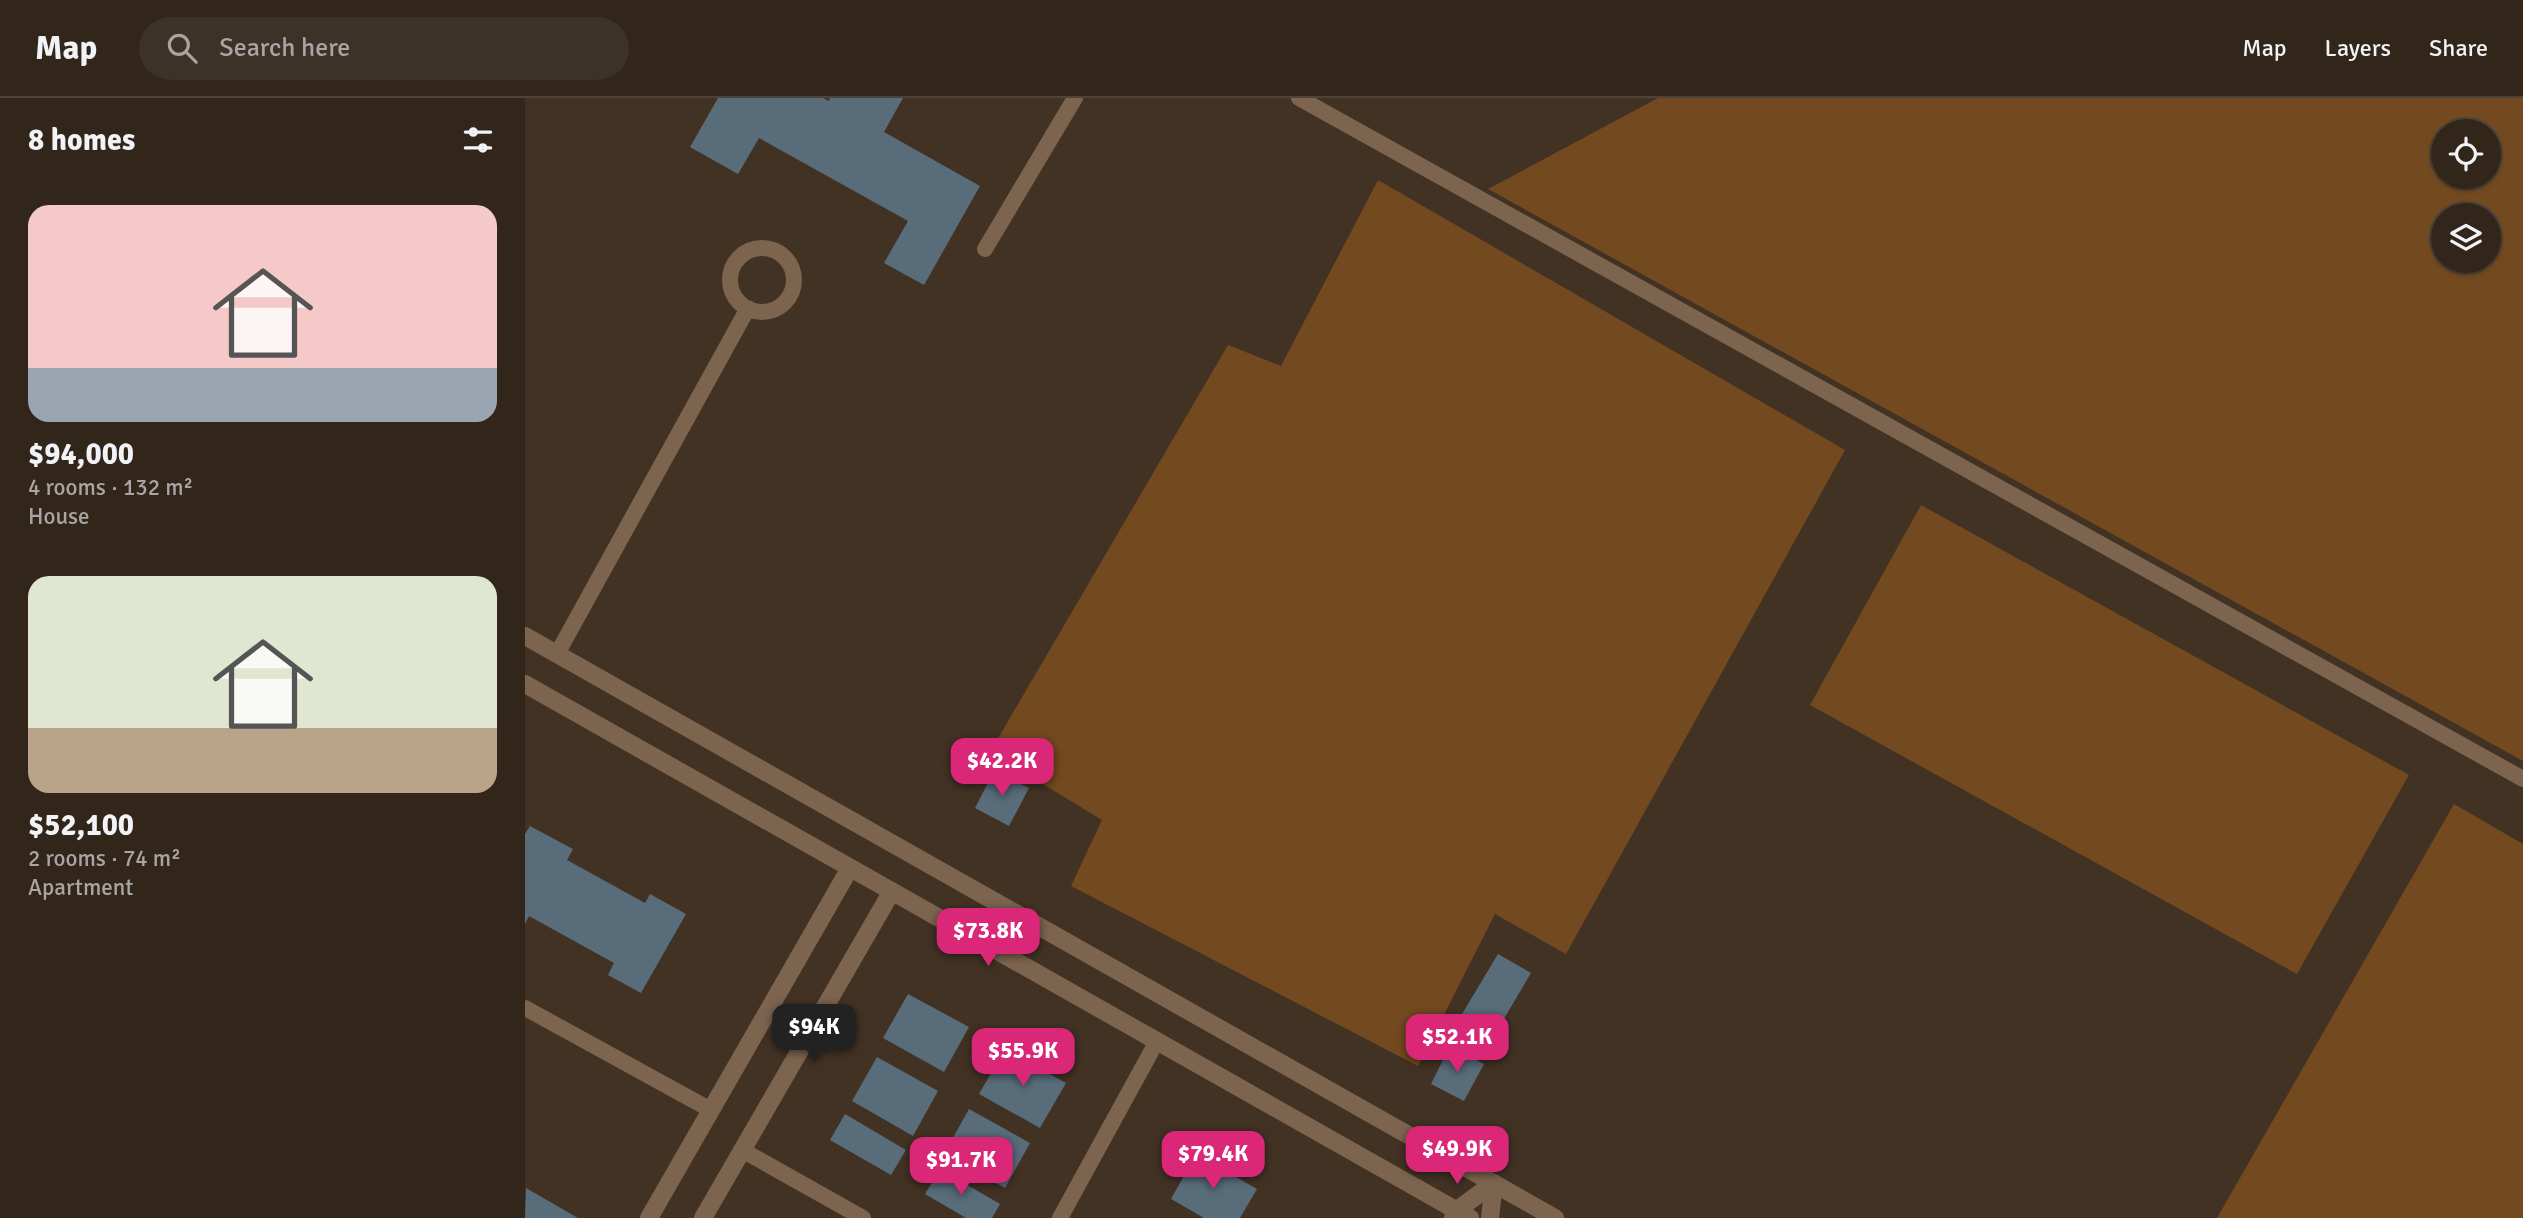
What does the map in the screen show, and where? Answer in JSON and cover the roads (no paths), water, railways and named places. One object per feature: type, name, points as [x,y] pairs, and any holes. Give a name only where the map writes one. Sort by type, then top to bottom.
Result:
[{"type":"street","points":[[525,636],[1555,1218]]},
{"type":"street","points":[[525,684],[1460,1215],[1494,1183]]},
{"type":"street","points":[[649,1218],[850,867]]},
{"type":"street","points":[[703,1218],[892,891]]},
{"type":"street","points":[[1490,1218],[1494,1183]]},
{"type":"lane","points":[[985,249],[1075,98]]},
{"type":"lane","points":[[1299,98],[2523,779]]},
{"type":"lane","points":[[751,250],[772,250],[788,262],[793,272],[792,292],[786,301],[768,311],[758,312],[748,308],[733,294],[730,284],[735,263],[751,250]]},
{"type":"lane","points":[[557,654],[748,308]]},
{"type":"lane","points":[[525,1008],[711,1110]]},
{"type":"lane","points":[[1061,1218],[1157,1041]]},
{"type":"lane","points":[[743,1150],[863,1218]]}]
